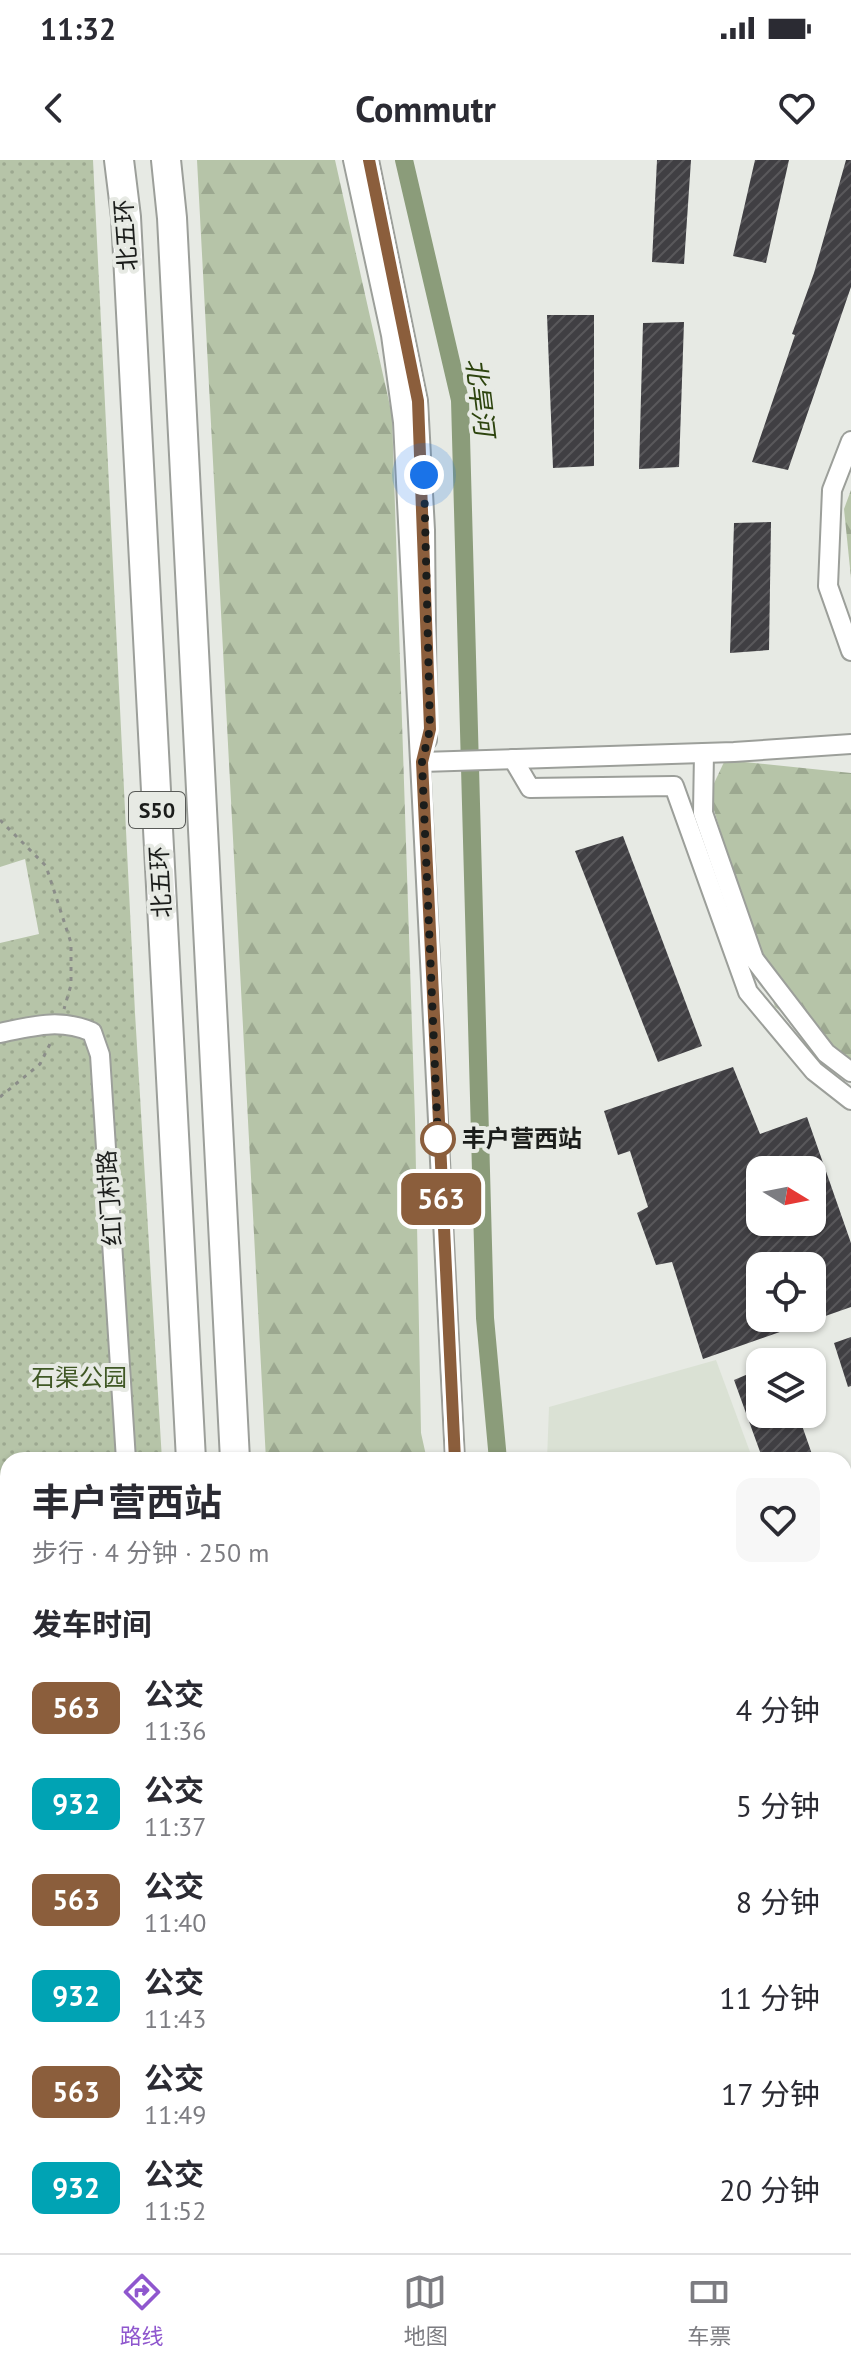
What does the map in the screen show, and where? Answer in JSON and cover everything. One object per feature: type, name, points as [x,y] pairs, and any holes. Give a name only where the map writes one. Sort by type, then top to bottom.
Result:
[{"type":"highway","name":"北五环","points":[[119,160],[126,217],[191,1452]]},
{"type":"highway","name":"北五环","points":[[166,160],[172,218],[235,1452]]},
{"type":"street","points":[[353,160],[391,335],[403,422],[455,1452]]},
{"type":"street","points":[[369,160],[418,401],[424,489],[430,729],[422,762]]},
{"type":"street","points":[[851,441],[832,490],[828,586],[851,651]]},
{"type":"street","points":[[422,762],[704,753],[851,744]]},
{"type":"street","points":[[704,753],[703,813],[754,959],[826,1053],[851,1072]]},
{"type":"street","points":[[513,759],[530,788],[674,786],[748,992],[814,1071],[851,1100]]},
{"type":"street","name":"红门村路","points":[[0,1033],[47,1023],[60,1024],[92,1032],[100,1055],[125,1452]]},
{"type":"path","points":[[0,820],[46,866],[71,943],[71,985],[60,1024],[40,1064],[0,1097]]},
{"type":"shaded area","points":[[716,1360],[750,1452],[547,1452],[549,1407]]},
{"type":"green space","name":"石渠公园","points":[[0,160],[93,160],[135,1013],[162,1452],[0,1452],[0,943],[39,934],[25,859],[0,867]]},
{"type":"green space","points":[[197,160],[335,160],[392,415],[415,1119],[421,1433],[425,1452],[266,1452]]},
{"type":"green space","points":[[851,490],[851,578],[844,509]]},
{"type":"green space","points":[[725,760],[851,773],[851,1060],[775,1007],[709,794]]},
{"type":"building","points":[[657,160],[691,160],[684,264],[652,262]]},
{"type":"building","points":[[755,160],[789,160],[766,263],[733,256]]},
{"type":"building","points":[[846,160],[851,160],[851,287],[788,470],[752,462],[795,335],[792,334],[814,273]]},
{"type":"building","points":[[547,315],[594,315],[594,466],[553,468]]},
{"type":"building","points":[[684,322],[679,467],[639,469],[643,323]]},
{"type":"building","points":[[771,522],[769,650],[730,653],[734,523]]},
{"type":"building","points":[[623,836],[702,1046],[658,1062],[575,851]]},
{"type":"building","points":[[733,1067],[760,1134],[807,1117],[821,1156],[746,1156],[746,1236],[826,1236],[826,1171],[851,1243],[851,1307],[826,1316],[826,1252],[746,1252],[746,1332],[780,1332],[703,1359],[672,1262],[656,1265],[637,1213],[648,1207],[630,1151],[618,1155],[604,1111]]},
{"type":"building","points":[[851,1337],[851,1386],[848,1387],[834,1343]]},
{"type":"building","points":[[746,1375],[746,1413],[734,1380]]},
{"type":"building","points":[[751,1428],[803,1428],[811,1452],[760,1452]]},
{"type":"waterway","name":"北旱河","points":[[404,160],[460,400],[485,1318],[497,1452]]},
{"type":"bus line","name":"563","points":[[369,160],[418,401],[424,475],[430,729],[422,762],[449,1392],[454,1452]]},
{"type":"place","name":"丰户营西站","points":[[438,1139]]},
{"type":"route","points":[[424,475],[430,729],[422,762],[438,1139]]}]
